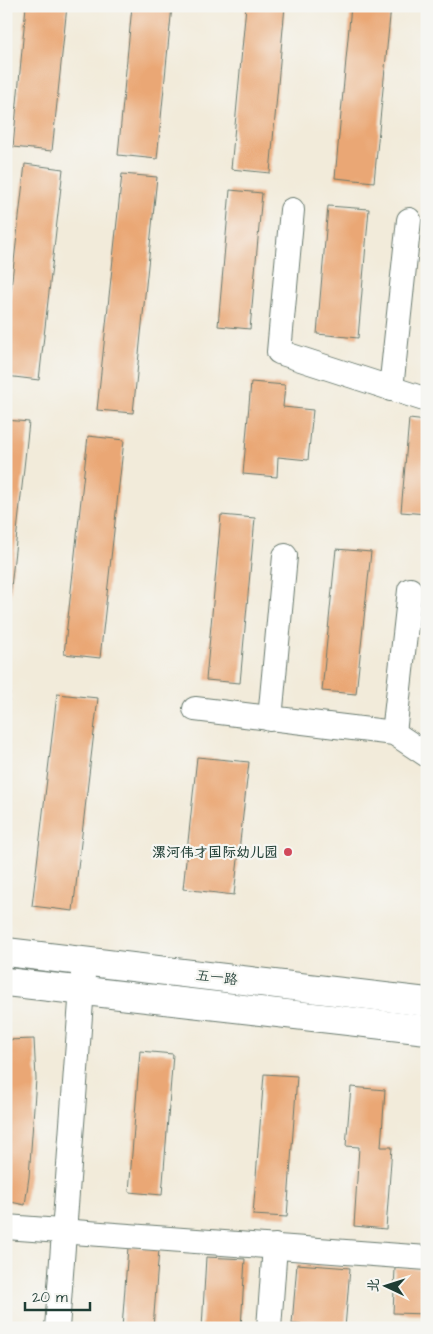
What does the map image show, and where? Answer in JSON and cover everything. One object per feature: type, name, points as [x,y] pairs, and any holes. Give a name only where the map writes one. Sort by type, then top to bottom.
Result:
[{"type":"street","points":[[292,210],[279,352],[427,400]]},
{"type":"street","points":[[391,389],[409,220]]},
{"type":"street","points":[[270,719],[285,556]]},
{"type":"street","points":[[394,733],[410,590]]},
{"type":"street","points":[[194,709],[394,733],[427,755]]},
{"type":"street","name":"五一路","points":[[6,952],[427,1002]]},
{"type":"street","points":[[57,1328],[84,961]]},
{"type":"street","name":"五一路","points":[[6,982],[427,1030]]},
{"type":"street","points":[[6,1226],[427,1258]]},
{"type":"street","points":[[269,1328],[275,1246]]},
{"type":"building","points":[[26,6],[67,6],[52,151],[13,147]]},
{"type":"building","points":[[132,6],[172,6],[157,159],[118,155]]},
{"type":"building","points":[[246,6],[285,6],[270,173],[231,169]]},
{"type":"building","points":[[351,6],[391,6],[374,182],[335,178]]},
{"type":"building","points":[[25,164],[63,169],[39,380],[6,376],[6,333]]},
{"type":"building","points":[[122,174],[157,177],[133,413],[97,410]]},
{"type":"building","points":[[230,190],[262,193],[250,329],[218,326]]},
{"type":"building","points":[[328,206],[369,209],[358,338],[317,334]]},
{"type":"building","points":[[251,382],[285,385],[283,407],[313,410],[308,460],[278,457],[277,477],[243,474]]},
{"type":"building","points":[[409,419],[427,421],[427,514],[401,512]]},
{"type":"building","points":[[6,420],[29,422],[8,615],[6,615]]},
{"type":"building","points":[[88,436],[124,440],[100,658],[64,654]]},
{"type":"building","points":[[221,515],[255,518],[240,683],[206,680]]},
{"type":"building","points":[[336,549],[371,552],[356,694],[322,691]]},
{"type":"building","points":[[6,690],[10,691],[7,712],[6,712]]},
{"type":"building","points":[[57,694],[98,698],[73,911],[32,906]]},
{"type":"building","points":[[197,757],[249,762],[234,895],[183,889]]},
{"type":"building","points":[[34,1039],[36,1079],[29,1177],[25,1205],[6,1201],[6,1040]]},
{"type":"building","points":[[140,1051],[173,1054],[162,1195],[129,1192]]},
{"type":"building","points":[[264,1074],[297,1076],[287,1217],[253,1215]]},
{"type":"building","points":[[351,1087],[385,1090],[381,1147],[392,1147],[386,1229],[354,1226],[359,1147],[346,1146]]},
{"type":"building","points":[[128,1247],[159,1249],[153,1328],[122,1328]]},
{"type":"building","points":[[206,1257],[245,1259],[241,1328],[202,1328]]},
{"type":"building","points":[[297,1264],[350,1268],[345,1328],[292,1324]]},
{"type":"building","points":[[395,1268],[427,1269],[427,1314],[393,1313]]},
{"type":"place","name":"漯河伟才国际幼儿园","points":[[288,852]]}]
